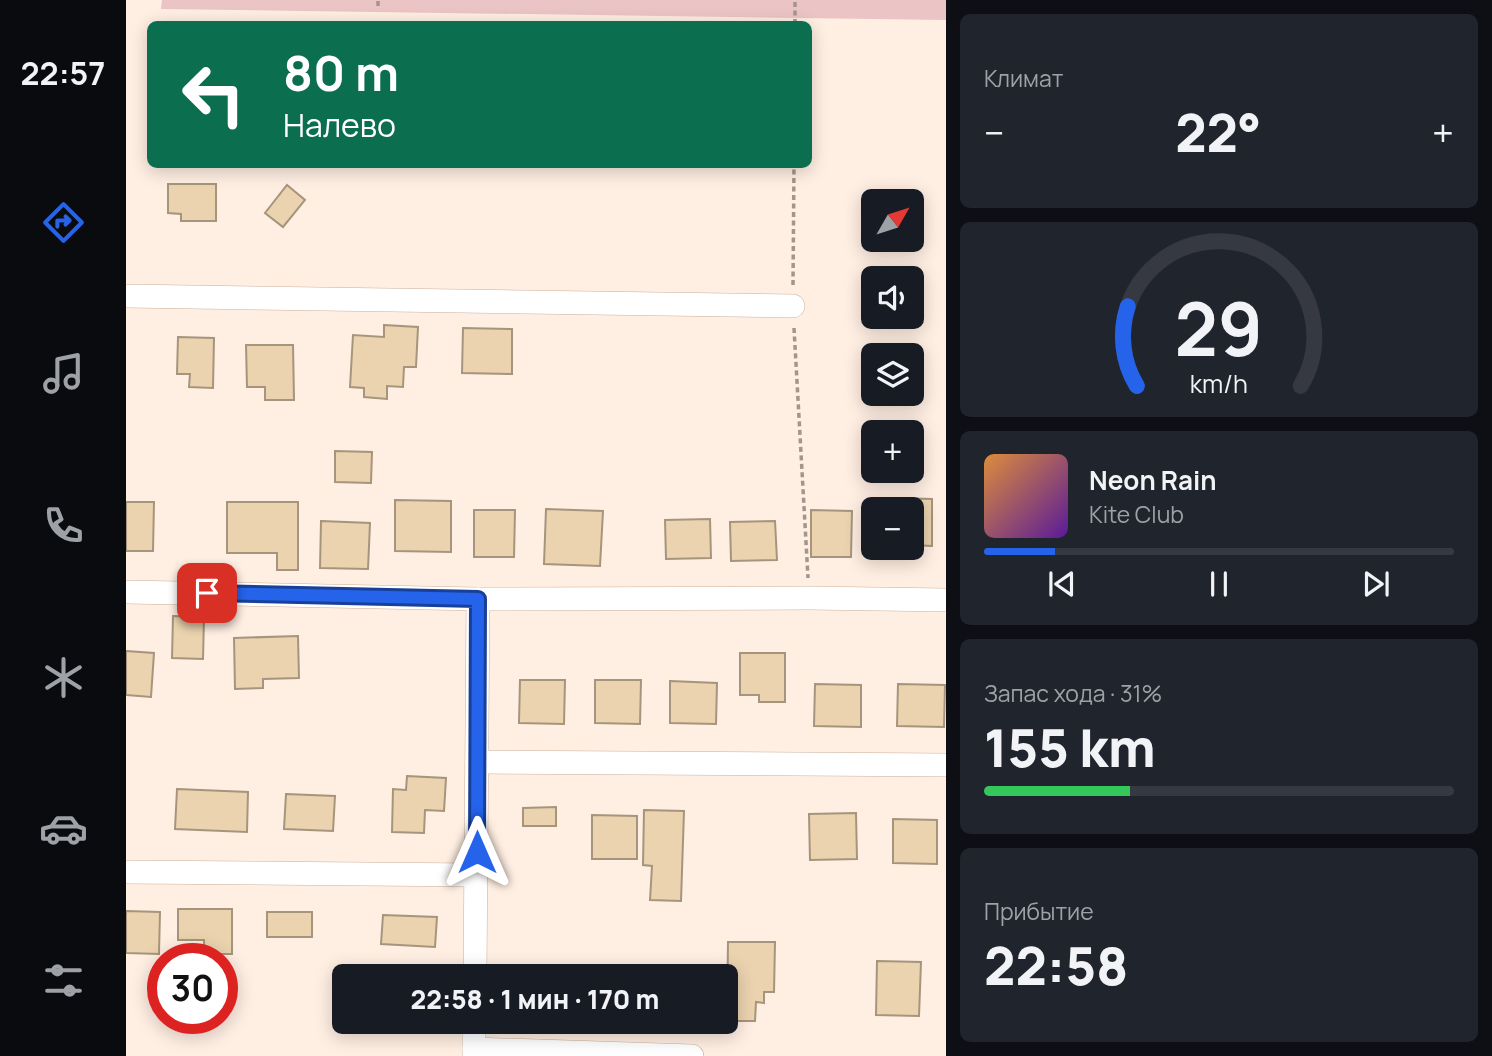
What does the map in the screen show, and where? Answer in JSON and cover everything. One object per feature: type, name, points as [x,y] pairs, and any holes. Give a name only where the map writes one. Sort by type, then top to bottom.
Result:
[{"type":"street","points":[[126,296],[793,306]]},
{"type":"street","points":[[126,592],[478,599],[946,600]]},
{"type":"street","points":[[475,964],[478,599]]},
{"type":"street","points":[[477,762],[946,765]]},
{"type":"street","points":[[126,872],[476,875]]},
{"type":"street","points":[[474,1034],[474,1053],[692,1056]]},
{"type":"path","points":[[377,6],[378,0]]},
{"type":"path","points":[[795,21],[796,0]]},
{"type":"path","points":[[794,168],[793,306],[809,598]]},
{"type":"shaded area","points":[[162,0],[946,0],[946,20],[161,9]]},
{"type":"building","points":[[168,184],[216,184],[216,221],[181,221],[181,214],[168,213]]},
{"type":"building","points":[[287,185],[305,200],[283,227],[265,213]]},
{"type":"building","points":[[384,325],[418,327],[416,367],[404,367],[403,387],[387,386],[387,399],[364,397],[364,388],[350,387],[353,335],[384,337]]},
{"type":"building","points":[[463,328],[512,329],[512,374],[462,373]]},
{"type":"building","points":[[178,337],[214,338],[213,388],[189,387],[190,374],[177,374]]},
{"type":"building","points":[[246,345],[293,345],[294,400],[265,400],[265,387],[247,387]]},
{"type":"building","points":[[335,451],[372,452],[371,483],[335,482]]},
{"type":"building","points":[[924,499],[932,499],[932,546],[924,546]]},
{"type":"building","points":[[395,500],[451,501],[451,552],[395,551]]},
{"type":"building","points":[[126,502],[154,502],[153,551],[126,551]]},
{"type":"building","points":[[227,502],[298,502],[298,570],[277,570],[277,553],[227,553]]},
{"type":"building","points":[[546,509],[603,511],[600,566],[544,564]]},
{"type":"building","points":[[474,510],[515,510],[514,557],[474,557]]},
{"type":"building","points":[[811,510],[852,511],[851,557],[811,557]]},
{"type":"building","points":[[710,519],[711,558],[666,559],[665,520]]},
{"type":"building","points":[[321,521],[370,523],[368,569],[320,568]]},
{"type":"building","points":[[775,521],[777,560],[731,561],[730,522]]},
{"type":"building","points":[[173,616],[204,617],[203,659],[172,658]]},
{"type":"building","points":[[298,636],[299,678],[263,679],[263,688],[235,689],[234,638]]},
{"type":"building","points":[[126,651],[154,653],[151,697],[126,695]]},
{"type":"building","points":[[740,653],[785,653],[785,702],[759,702],[759,695],[740,695]]},
{"type":"building","points":[[520,680],[565,680],[564,724],[519,723]]},
{"type":"building","points":[[595,680],[641,680],[640,724],[595,723]]},
{"type":"building","points":[[670,681],[717,683],[716,724],[670,723]]},
{"type":"building","points":[[815,684],[861,685],[861,727],[814,726]]},
{"type":"building","points":[[898,684],[945,685],[944,727],[897,726]]},
{"type":"building","points":[[407,776],[446,778],[444,811],[425,810],[424,833],[392,832],[393,789],[406,790]]},
{"type":"building","points":[[177,789],[248,792],[247,832],[175,829]]},
{"type":"building","points":[[286,794],[335,796],[333,831],[284,829]]},
{"type":"building","points":[[556,807],[556,826],[523,826],[523,808]]},
{"type":"building","points":[[644,810],[684,811],[681,901],[650,900],[652,866],[643,865]]},
{"type":"building","points":[[856,813],[857,859],[810,860],[809,814]]},
{"type":"building","points":[[592,815],[637,816],[637,859],[592,859]]},
{"type":"building","points":[[893,819],[937,820],[937,864],[893,863]]},
{"type":"building","points":[[178,909],[232,909],[232,943],[178,940]]},
{"type":"building","points":[[126,911],[160,912],[159,943],[147,943],[147,954],[126,953]]},
{"type":"building","points":[[267,912],[312,912],[312,937],[267,937]]},
{"type":"building","points":[[383,915],[437,917],[435,947],[381,944]]},
{"type":"building","points":[[728,942],[775,942],[774,992],[764,992],[764,1003],[756,1002],[755,1021],[738,1021],[738,964],[728,964]]},
{"type":"building","points":[[877,961],[921,962],[919,1016],[876,1015]]},
{"type":"route","points":[[207,593],[478,599],[477,852]]}]
